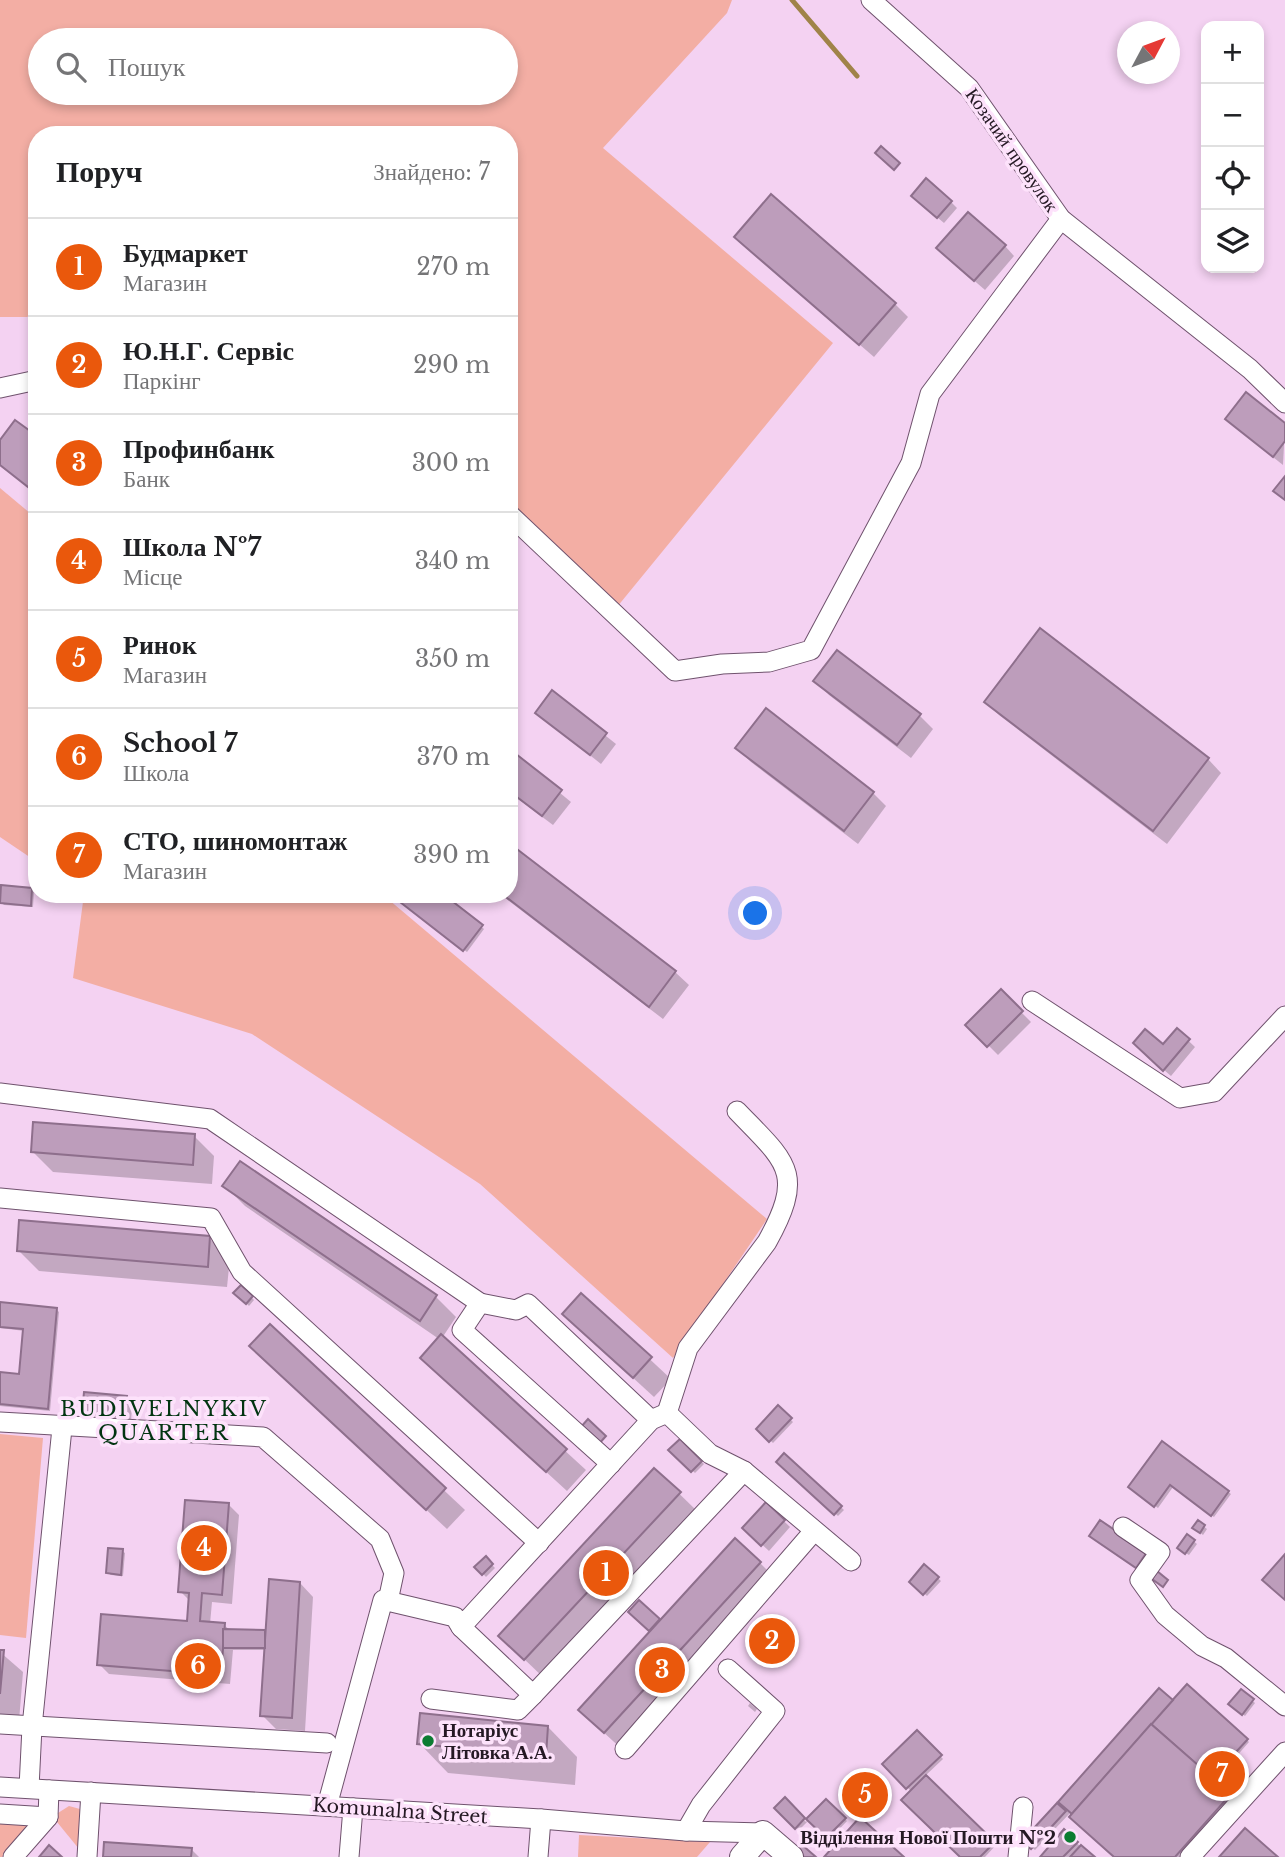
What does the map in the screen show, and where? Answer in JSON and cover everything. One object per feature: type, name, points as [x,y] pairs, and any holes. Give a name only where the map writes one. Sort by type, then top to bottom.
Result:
[{"type":"main road","points":[[742,1857],[763,1833],[791,1857]]},
{"type":"street","name":"Козачий провулок","points":[[871,0],[970,88],[1061,219],[1250,369],[1285,403]]},
{"type":"street","points":[[518,522],[676,671],[722,664],[769,662],[811,650],[911,463],[930,394],[1061,219]]},
{"type":"street","points":[[0,388],[28,382]]},
{"type":"street","points":[[1032,1001],[1180,1098],[1214,1092],[1285,1016]]},
{"type":"street","points":[[0,1093],[210,1119],[480,1303],[516,1310],[528,1304],[659,1416],[710,1454],[744,1471],[851,1561]]},
{"type":"street","points":[[461,1627],[611,1464],[659,1416],[688,1348],[768,1242],[789,1191],[786,1169],[778,1153],[737,1111]]},
{"type":"street","points":[[0,1198],[211,1218],[242,1272],[539,1543]]},
{"type":"street","points":[[480,1303],[462,1330],[611,1464]]},
{"type":"street","points":[[0,1422],[262,1437],[380,1539],[394,1573],[388,1601]]},
{"type":"street","points":[[29,1788],[32,1727],[62,1427]]},
{"type":"street","points":[[430,1699],[518,1710],[744,1471]]},
{"type":"street","points":[[1123,1527],[1160,1552],[1140,1580],[1165,1615],[1202,1646],[1226,1658],[1285,1706]]},
{"type":"street","points":[[625,1749],[814,1531]]},
{"type":"street","points":[[327,1806],[383,1600],[455,1617],[461,1627],[533,1695]]},
{"type":"street","points":[[686,1831],[701,1805],[775,1711],[728,1670]]},
{"type":"street","points":[[0,1724],[327,1743]]},
{"type":"street","points":[[1190,1857],[1285,1752]]},
{"type":"street","name":"Komunalna Street","points":[[0,1787],[541,1819],[686,1831],[763,1833]]},
{"type":"street","points":[[13,1857],[48,1817],[49,1790]]},
{"type":"street","points":[[87,1857],[92,1792]]},
{"type":"street","points":[[1018,1857],[1023,1807]]},
{"type":"street","points":[[349,1857],[353,1808]]},
{"type":"street","points":[[0,1814],[48,1817]]},
{"type":"street","points":[[538,1857],[541,1819]]},
{"type":"shaded area","points":[[0,0],[732,0],[727,13],[603,148],[833,343],[617,607],[518,514],[518,126],[28,126],[27,317],[0,317]]},
{"type":"shaded area","points":[[0,488],[28,511],[28,856],[0,837]]},
{"type":"shaded area","points":[[83,903],[393,903],[767,1219],[673,1358],[480,1184],[252,1034],[73,978]]},
{"type":"shaded area","points":[[0,1434],[43,1438],[26,1638],[0,1635]]},
{"type":"shaded area","points":[[69,1806],[80,1809],[83,1815],[79,1849],[57,1822],[58,1813]]},
{"type":"shaded area","points":[[0,1819],[35,1821],[2,1857],[0,1857]]},
{"type":"shaded area","points":[[579,1835],[710,1842],[697,1857],[578,1857]]},
{"type":"building","points":[[881,146],[900,163],[894,170],[875,153]]},
{"type":"building","points":[[926,178],[952,201],[937,218],[911,196]]},
{"type":"building","points":[[771,194],[896,303],[859,345],[734,237]]},
{"type":"building","points":[[968,212],[1006,245],[974,281],[936,248]]},
{"type":"building","points":[[1246,392],[1285,423],[1285,441],[1273,457],[1225,419]]},
{"type":"building","points":[[15,420],[28,429],[28,487],[0,465],[0,440]]},
{"type":"building","points":[[1285,476],[1285,500],[1273,491]]},
{"type":"building","points":[[1040,628],[1209,758],[1153,831],[984,702]]},
{"type":"building","points":[[837,650],[921,714],[897,745],[813,681]]},
{"type":"building","points":[[552,690],[607,733],[590,755],[535,713]]},
{"type":"building","points":[[766,708],[874,792],[844,831],[735,748]]},
{"type":"building","points":[[518,756],[562,790],[542,816],[518,798]]},
{"type":"building","points":[[518,850],[676,971],[649,1007],[514,903],[518,903]]},
{"type":"building","points":[[1,885],[28,888],[28,903],[31,903],[31,906],[0,903]]},
{"type":"building","points":[[401,903],[455,903],[483,925],[463,951]]},
{"type":"building","points":[[1001,989],[1023,1011],[987,1047],[965,1025]]},
{"type":"building","points":[[1177,1028],[1190,1039],[1163,1071],[1133,1043],[1145,1029],[1163,1044]]},
{"type":"building","points":[[33,1122],[195,1134],[193,1165],[31,1152]]},
{"type":"building","points":[[240,1161],[437,1295],[420,1321],[222,1186]]},
{"type":"building","points":[[19,1220],[210,1236],[208,1267],[17,1251]]},
{"type":"building","points":[[241,1285],[253,1296],[246,1304],[233,1293]]},
{"type":"building","points":[[581,1293],[652,1357],[633,1378],[562,1314]]},
{"type":"building","points":[[0,1302],[57,1308],[48,1409],[0,1404],[0,1372],[19,1374],[23,1329],[0,1327]]},
{"type":"building","points":[[270,1324],[446,1488],[426,1510],[249,1346]]},
{"type":"building","points":[[441,1334],[567,1449],[546,1472],[420,1358]]},
{"type":"building","points":[[84,1392],[127,1396],[125,1417],[82,1413]]},
{"type":"building","points":[[778,1405],[792,1418],[769,1442],[756,1429]]},
{"type":"building","points":[[588,1419],[606,1436],[598,1445],[580,1428]]},
{"type":"building","points":[[680,1439],[702,1461],[691,1472],[668,1450]]},
{"type":"building","points":[[1162,1441],[1229,1491],[1211,1516],[1170,1485],[1154,1507],[1128,1487]]},
{"type":"building","points":[[784,1453],[842,1506],[834,1515],[776,1462]]},
{"type":"building","points":[[654,1468],[681,1492],[524,1660],[498,1636]]},
{"type":"building","points":[[185,1500],[229,1503],[222,1595],[202,1593],[200,1621],[225,1623],[221,1675],[97,1665],[101,1614],[187,1621],[189,1593],[178,1592]]},
{"type":"building","points":[[766,1502],[785,1520],[761,1546],[742,1528]]},
{"type":"building","points":[[1100,1520],[1147,1552],[1136,1568],[1089,1536]]},
{"type":"building","points":[[1198,1520],[1205,1525],[1200,1533],[1192,1528]]},
{"type":"building","points":[[1187,1534],[1195,1540],[1185,1554],[1177,1548]]},
{"type":"building","points":[[735,1538],[761,1562],[604,1733],[578,1710]]},
{"type":"building","points":[[108,1548],[123,1549],[121,1575],[106,1573]]},
{"type":"building","points":[[1285,1554],[1285,1600],[1262,1580]]},
{"type":"building","points":[[486,1556],[493,1564],[482,1575],[474,1567]]},
{"type":"building","points":[[924,1564],[939,1577],[923,1595],[909,1582]]},
{"type":"building","points":[[1157,1571],[1168,1580],[1163,1587],[1152,1579]]},
{"type":"building","points":[[269,1579],[300,1582],[292,1718],[260,1716]]},
{"type":"building","points":[[639,1600],[660,1619],[649,1631],[628,1612]]},
{"type":"building","points":[[223,1629],[265,1630],[265,1648],[223,1648]]},
{"type":"building","points":[[0,1650],[4,1650],[0,1694]]},
{"type":"building","points":[[1187,1684],[1248,1739],[1212,1778],[1151,1724]]},
{"type":"building","points":[[1159,1688],[1173,1700],[1072,1814],[1058,1802]]},
{"type":"building","points":[[1241,1689],[1254,1699],[1242,1715],[1228,1704]]},
{"type":"building","points":[[420,1713],[548,1726],[546,1756],[417,1744]]},
{"type":"building","points":[[1151,1724],[1231,1794],[1175,1857],[1114,1857],[1069,1817]]},
{"type":"building","points":[[917,1730],[942,1755],[906,1789],[882,1764]]},
{"type":"building","points":[[1226,1763],[1232,1769],[1219,1784],[1212,1778]]},
{"type":"building","points":[[926,1775],[995,1842],[980,1857],[960,1857],[901,1800]]},
{"type":"building","points":[[785,1797],[805,1818],[795,1829],[774,1808]]},
{"type":"building","points":[[826,1799],[846,1818],[826,1838],[806,1819]]},
{"type":"building","points":[[1057,1803],[1066,1811],[1031,1849],[1022,1841]]},
{"type":"building","points":[[860,1817],[904,1857],[824,1857]]},
{"type":"building","points":[[1245,1828],[1278,1857],[1219,1857]]},
{"type":"building","points":[[1064,1829],[1078,1842],[1063,1857],[1040,1857]]},
{"type":"building","points":[[104,1842],[192,1848],[191,1857],[103,1857]]},
{"type":"building","points":[[801,1844],[816,1857],[804,1857],[796,1850]]},
{"type":"building","points":[[49,1845],[62,1857],[39,1857]]},
{"type":"building","points":[[1081,1845],[1095,1857],[1070,1857]]},
{"type":"waterway","points":[[792,0],[857,76]]},
{"type":"place","name":"Школа №7","points":[[204,1548]]},
{"type":"place","name":"Будмаркет","points":[[606,1573]]},
{"type":"place","name":"Ю.Н.Г. Сервіс","points":[[772,1641]]},
{"type":"place","name":"School 7","points":[[198,1666]]},
{"type":"place","name":"Профинбанк","points":[[662,1670]]},
{"type":"place","name":"Нотаріус Літовка А.А.","points":[[428,1741]]},
{"type":"place","name":"СТО, шиномонтаж","points":[[1222,1774]]},
{"type":"place","name":"Ринок","points":[[865,1795]]},
{"type":"place","name":"Відділення Нової Пошти №2","points":[[1070,1837]]},
{"type":"district","name":"BUDIVELNYKIV QUARTER","points":[[164,1421]]}]
